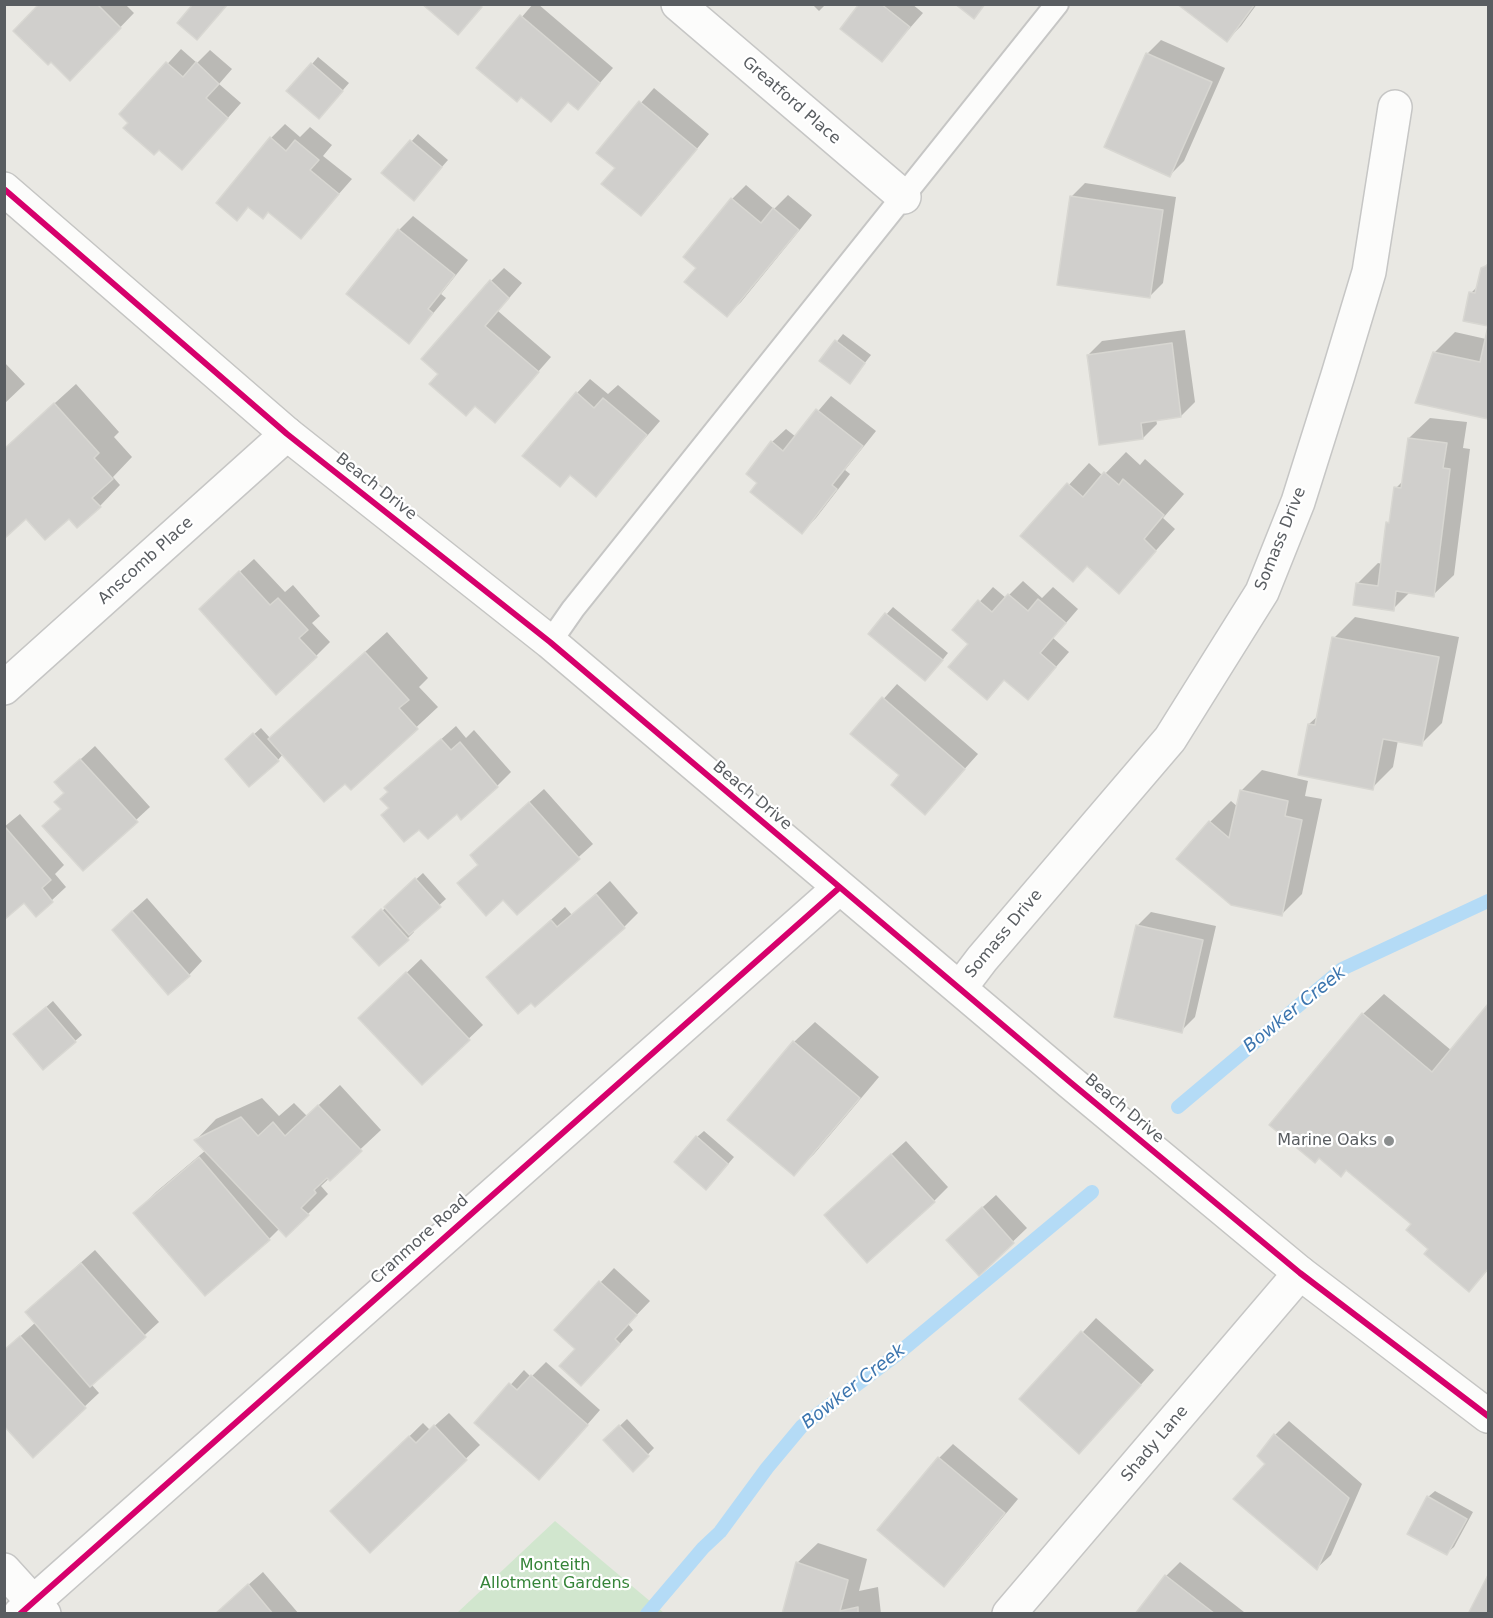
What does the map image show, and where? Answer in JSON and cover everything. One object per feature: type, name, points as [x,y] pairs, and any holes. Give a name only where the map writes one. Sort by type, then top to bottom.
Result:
[{"type":"street","name":"Greatford Place","points":[[678,4],[904,197]]},
{"type":"street","name":"Somass Drive","points":[[960,988],[982,959],[1170,739],[1262,592],[1298,502],[1369,272],[1395,107]]},
{"type":"street","name":"Beach Drive","points":[[4,189],[287,434],[550,642],[839,888],[1300,1273],[1488,1416]]},
{"type":"street","name":"Anscomb Place","points":[[4,688],[287,434]]},
{"type":"street","name":"Cranmore Road","points":[[32,1610],[839,888]]},
{"type":"street","name":"Shady Lane","points":[[1010,1614],[1300,1273]]},
{"type":"street","points":[[4,1570],[32,1610]]},
{"type":"lane","points":[[550,642],[573,609],[1057,4]]},
{"type":"green space","name":"Monteith Allotment Gardens","points":[[555,1521],[664,1613],[457,1613]]},
{"type":"building","points":[[39,4],[97,4],[121,28],[70,81],[51,62],[48,65],[13,31]]},
{"type":"building","points":[[193,4],[228,4],[197,40],[177,23]]},
{"type":"building","points":[[422,4],[479,4],[482,7],[458,35]]},
{"type":"building","points":[[859,4],[881,4],[910,27],[882,62],[840,29]]},
{"type":"building","points":[[955,4],[985,4],[974,19]]},
{"type":"building","points":[[1177,4],[1255,4],[1227,42]]},
{"type":"building","points":[[520,15],[600,83],[578,110],[568,102],[551,122],[521,97],[517,102],[476,68]]},
{"type":"building","points":[[1146,53],[1212,82],[1170,177],[1104,147]]},
{"type":"building","points":[[166,62],[183,77],[196,62],[219,84],[206,98],[228,118],[182,170],[159,150],[154,155],[123,128],[128,123],[119,114]]},
{"type":"building","points":[[311,63],[343,91],[319,119],[286,91]]},
{"type":"building","points":[[639,101],[697,149],[641,216],[601,184],[615,168],[596,153]]},
{"type":"building","points":[[270,137],[286,151],[295,140],[319,160],[310,170],[339,194],[301,239],[268,212],[263,219],[248,207],[237,221],[216,203]]},
{"type":"building","points":[[410,140],[442,167],[414,201],[381,173]]},
{"type":"building","points":[[1070,196],[1163,210],[1150,298],[1057,285]]},
{"type":"building","points":[[731,198],[761,223],[773,208],[799,230],[727,317],[684,282],[696,268],[683,257]]},
{"type":"building","points":[[398,229],[455,275],[428,309],[433,313],[409,344],[346,294]]},
{"type":"building","points":[[1488,265],[1488,326],[1463,321],[1469,292],[1475,293],[1481,268]]},
{"type":"building","points":[[490,280],[509,298],[485,326],[539,372],[495,423],[475,406],[466,416],[429,384],[438,374],[421,359]]},
{"type":"building","points":[[1488,326],[1488,419],[1415,403],[1433,352],[1480,362]]},
{"type":"building","points":[[835,340],[865,363],[850,384],[819,361]]},
{"type":"building","points":[[1172,343],[1181,417],[1141,423],[1143,439],[1099,445],[1087,355]]},
{"type":"building","points":[[576,392],[594,408],[603,398],[647,435],[596,497],[570,475],[560,487],[522,456]]},
{"type":"building","points":[[54,403],[99,453],[94,458],[113,479],[92,498],[101,507],[77,528],[69,519],[45,540],[26,519],[4,539],[4,449]]},
{"type":"building","points":[[816,409],[863,446],[832,485],[837,489],[802,534],[750,492],[757,483],[746,474],[771,441],[783,451]]},
{"type":"building","points":[[1408,438],[1447,443],[1443,468],[1450,469],[1434,597],[1396,591],[1394,611],[1353,605],[1356,583],[1378,586],[1386,522],[1389,523],[1394,487],[1401,488]]},
{"type":"building","points":[[1104,472],[1119,485],[1123,479],[1164,515],[1144,539],[1156,551],[1119,594],[1087,566],[1073,582],[1020,536],[1067,483],[1083,497]]},
{"type":"building","points":[[239,571],[270,605],[278,598],[308,630],[299,638],[317,657],[276,695],[199,609]]},
{"type":"building","points":[[1008,594],[1028,611],[1038,599],[1066,623],[1040,653],[1056,667],[1028,700],[1004,680],[987,700],[948,667],[968,644],[952,630],[978,600],[992,612]]},
{"type":"building","points":[[885,613],[943,660],[925,681],[868,634]]},
{"type":"building","points":[[1332,637],[1439,657],[1422,746],[1383,739],[1373,790],[1298,775],[1308,724],[1315,725]]},
{"type":"building","points":[[365,652],[409,700],[399,708],[418,729],[351,790],[345,784],[324,802],[268,739]]},
{"type":"building","points":[[882,697],[965,769],[925,815],[891,785],[899,775],[850,734]]},
{"type":"building","points":[[253,733],[279,761],[249,787],[225,759]]},
{"type":"building","points":[[441,739],[451,750],[460,742],[498,787],[461,820],[457,814],[428,839],[419,830],[404,842],[381,815],[389,808],[380,799],[388,792],[384,788]]},
{"type":"building","points":[[80,759],[138,822],[83,871],[42,826],[61,809],[54,802],[64,793],[54,782]]},
{"type":"building","points":[[1240,790],[1288,801],[1285,816],[1302,820],[1282,916],[1231,905],[1176,859],[1209,821],[1229,838]]},
{"type":"building","points":[[529,802],[580,859],[517,915],[503,900],[486,916],[457,883],[478,865],[470,855]]},
{"type":"building","points":[[5,827],[51,880],[42,888],[53,902],[36,917],[24,903],[4,920]]},
{"type":"building","points":[[415,878],[441,907],[409,935],[384,907]]},
{"type":"building","points":[[596,894],[625,928],[535,1007],[531,1003],[518,1014],[486,977],[551,920],[557,927]]},
{"type":"building","points":[[381,909],[409,940],[379,966],[352,937]]},
{"type":"building","points":[[132,911],[190,976],[168,995],[112,930]]},
{"type":"building","points":[[1136,925],[1203,940],[1182,1033],[1114,1017]]},
{"type":"building","points":[[406,972],[470,1040],[422,1085],[358,1018]]},
{"type":"building","name":"Marine Oaks","points":[[1488,1004],[1488,1269],[1469,1292],[1424,1254],[1428,1249],[1406,1230],[1411,1224],[1346,1170],[1341,1177],[1319,1158],[1315,1163],[1269,1125],[1362,1013],[1432,1072]]},
{"type":"building","points":[[46,1007],[76,1042],[43,1070],[13,1034]]},
{"type":"building","points":[[793,1041],[860,1098],[794,1176],[727,1120]]},
{"type":"building","points":[[318,1105],[362,1151],[330,1181],[327,1178],[314,1190],[316,1193],[301,1208],[309,1215],[286,1237],[194,1140],[241,1117],[258,1136],[273,1122],[285,1136]]},
{"type":"building","points":[[696,1136],[728,1164],[706,1190],[674,1162]]},
{"type":"building","points":[[891,1154],[935,1202],[867,1263],[824,1215]]},
{"type":"building","points":[[199,1157],[270,1240],[205,1296],[133,1213]]},
{"type":"building","points":[[982,1207],[1014,1243],[979,1276],[946,1240]]},
{"type":"building","points":[[81,1263],[146,1337],[90,1387],[25,1312]]},
{"type":"building","points":[[599,1281],[637,1315],[615,1339],[620,1344],[581,1386],[559,1366],[575,1349],[554,1330]]},
{"type":"building","points":[[1081,1331],[1141,1385],[1079,1454],[1019,1399]]},
{"type":"building","points":[[20,1336],[86,1408],[33,1458],[4,1426],[4,1350]]},
{"type":"building","points":[[531,1375],[588,1425],[539,1480],[474,1423],[509,1383],[517,1390]]},
{"type":"building","points":[[434,1425],[467,1460],[370,1553],[330,1511],[409,1436],[416,1443]]},
{"type":"building","points":[[619,1425],[649,1456],[633,1472],[603,1440]]},
{"type":"building","points":[[1274,1434],[1349,1498],[1317,1570],[1233,1499],[1265,1464],[1257,1456]]},
{"type":"building","points":[[938,1457],[1005,1513],[944,1587],[877,1530]]},
{"type":"building","points":[[1427,1496],[1467,1519],[1447,1555],[1407,1534]]},
{"type":"building","points":[[796,1562],[848,1580],[840,1611],[858,1607],[858,1614],[782,1614]]},
{"type":"building","points":[[1165,1575],[1215,1614],[1135,1614]]},
{"type":"building","points":[[1488,1575],[1488,1614],[1468,1614]]},
{"type":"building","points":[[248,1584],[273,1614],[215,1614]]},
{"type":"waterway","name":"Bowker Creek","points":[[1178,1107],[1342,969],[1488,901]]},
{"type":"waterway","name":"Bowker Creek","points":[[647,1614],[703,1548],[720,1532],[767,1468],[802,1426],[895,1356],[1092,1192]]},
{"type":"cycle path","points":[[4,189],[287,434],[550,642],[1070,1082],[1300,1273],[1488,1416]]},
{"type":"cycle path","points":[[20,1614],[839,888]]},
{"type":"place","name":"Marine Oaks","points":[[1389,1141]]}]
